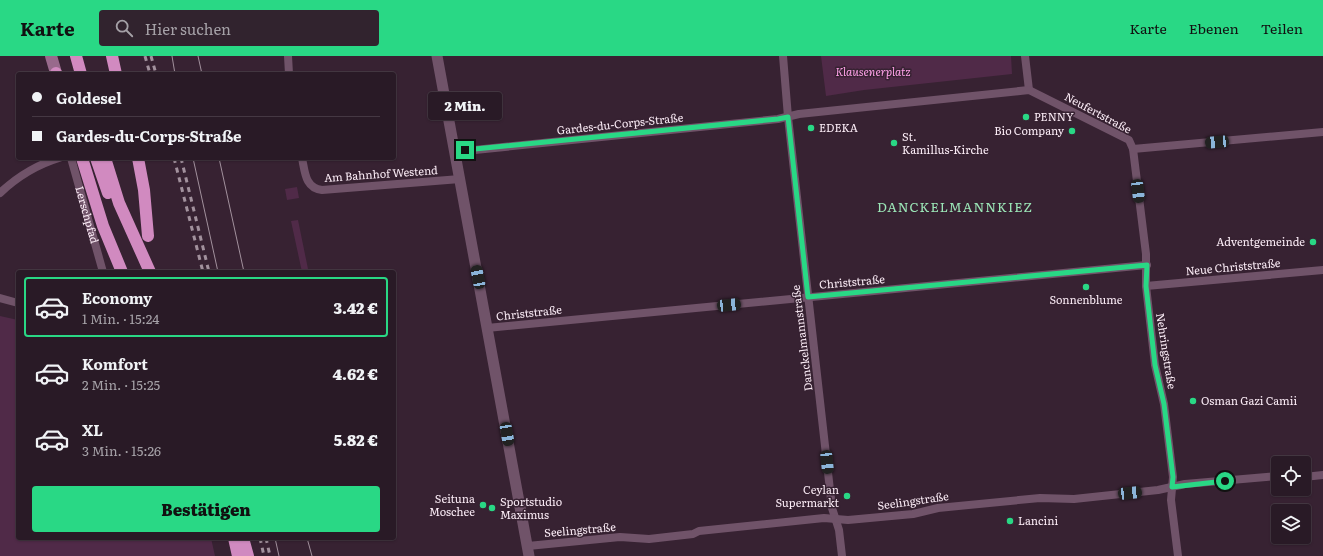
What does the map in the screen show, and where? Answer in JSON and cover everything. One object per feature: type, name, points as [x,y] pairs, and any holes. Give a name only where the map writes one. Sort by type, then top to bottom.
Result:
[{"type":"highway","points":[[68,56],[72,72]]},
{"type":"highway","points":[[76,56],[80,72]]},
{"type":"highway","points":[[112,56],[116,72]]},
{"type":"highway","points":[[83,160],[103,226],[121,270]]},
{"type":"highway","points":[[97,160],[124,236],[140,270]]},
{"type":"highway","points":[[106,160],[119,203],[149,270]]},
{"type":"highway","points":[[138,160],[144,190],[148,236]]},
{"type":"highway","points":[[234,540],[238,556]]},
{"type":"highway","points":[[244,540],[248,556]]},
{"type":"main road","points":[[51,56],[55,72]]},
{"type":"street","points":[[288,56],[289,72]]},
{"type":"street","points":[[437,56],[528,551]]},
{"type":"street","points":[[783,56],[788,117],[806,113],[1029,90],[1025,56]]},
{"type":"street","name":"Neufertstraße","points":[[1029,90],[1129,140],[1133,149],[1323,132]]},
{"type":"street","name":"Gardes-du-Corps-Straße","points":[[455,152],[788,117]]},
{"type":"street","name":"Danckelmannstraße","points":[[788,117],[832,508],[839,530],[842,556]]},
{"type":"street","name":"Nehringstraße","points":[[1133,149],[1147,265],[1146,286],[1155,365],[1164,404],[1173,477],[1171,500],[1178,556]]},
{"type":"street","points":[[0,193],[22,175],[53,160]]},
{"type":"street","name":"Lerschpfad","points":[[72,160],[102,270]]},
{"type":"street","name":"Am Bahnhof Westend","points":[[302,160],[308,183],[313,188],[322,190],[460,179]]},
{"type":"street","name":"Christstraße","points":[[487,328],[1147,265]]},
{"type":"street","name":"Neue Christstraße","points":[[1146,286],[1323,270]]},
{"type":"street","points":[[0,298],[16,302]]},
{"type":"street","points":[[1311,476],[1323,475]]},
{"type":"street","name":"Seelingstraße","points":[[528,551],[555,543],[620,537],[636,540],[649,539],[693,534],[699,531],[824,518],[836,519],[913,514],[938,508],[1040,498],[1074,499],[1158,490],[1185,484],[1271,477]]},
{"type":"green space","name":"Klausenerplatz","points":[[821,56],[1011,56],[1012,74],[864,90],[826,96]]},
{"type":"green space","points":[[297,187],[299,198],[287,200],[285,189]]},
{"type":"green space","points":[[298,220],[308,269],[311,270],[302,270],[291,221]]},
{"type":"green space","points":[[0,316],[16,320],[16,540],[211,540],[215,556],[0,556]]},
{"type":"tram line","points":[[172,56],[175,72]]},
{"type":"tram line","points":[[198,56],[202,72]]},
{"type":"tram line","points":[[193,160],[218,270]]},
{"type":"tram line","points":[[219,160],[244,270]]},
{"type":"tram line","points":[[275,540],[279,556]]},
{"type":"tram line","points":[[308,540],[312,556]]},
{"type":"railway","points":[[145,56],[149,72]]},
{"type":"railway","points":[[151,56],[155,72]]},
{"type":"railway","points":[[175,160],[202,270]]},
{"type":"railway","points":[[181,160],[209,270]]},
{"type":"railway","points":[[260,540],[264,556]]},
{"type":"railway","points":[[266,540],[270,556]]},
{"type":"place","name":"PENNY","points":[[1026,117]]},
{"type":"place","name":"EDEKA","points":[[811,128]]},
{"type":"place","name":"Bio Company","points":[[1072,131]]},
{"type":"place","name":"St. Kamillus-Kirche","points":[[894,143]]},
{"type":"place","name":"Adventgemeinde","points":[[1313,242]]},
{"type":"place","name":"Sonnenblume","points":[[1086,287]]},
{"type":"place","name":"Osman Gazi Camii","points":[[1193,401]]},
{"type":"place","name":"Ceylan Supermarkt","points":[[847,496]]},
{"type":"place","name":"Seituna Moschee","points":[[483,505]]},
{"type":"place","name":"Sportstudio Maximus","points":[[492,508]]},
{"type":"place","name":"Lancini","points":[[1010,521]]},
{"type":"district","name":"DANCKELMANNKIEZ","points":[[955,207]]},
{"type":"route","points":[[465,150],[788,117],[808,297],[1147,265],[1147,300],[1155,365],[1164,404],[1173,477],[1172,487],[1185,484],[1225,481]]}]
